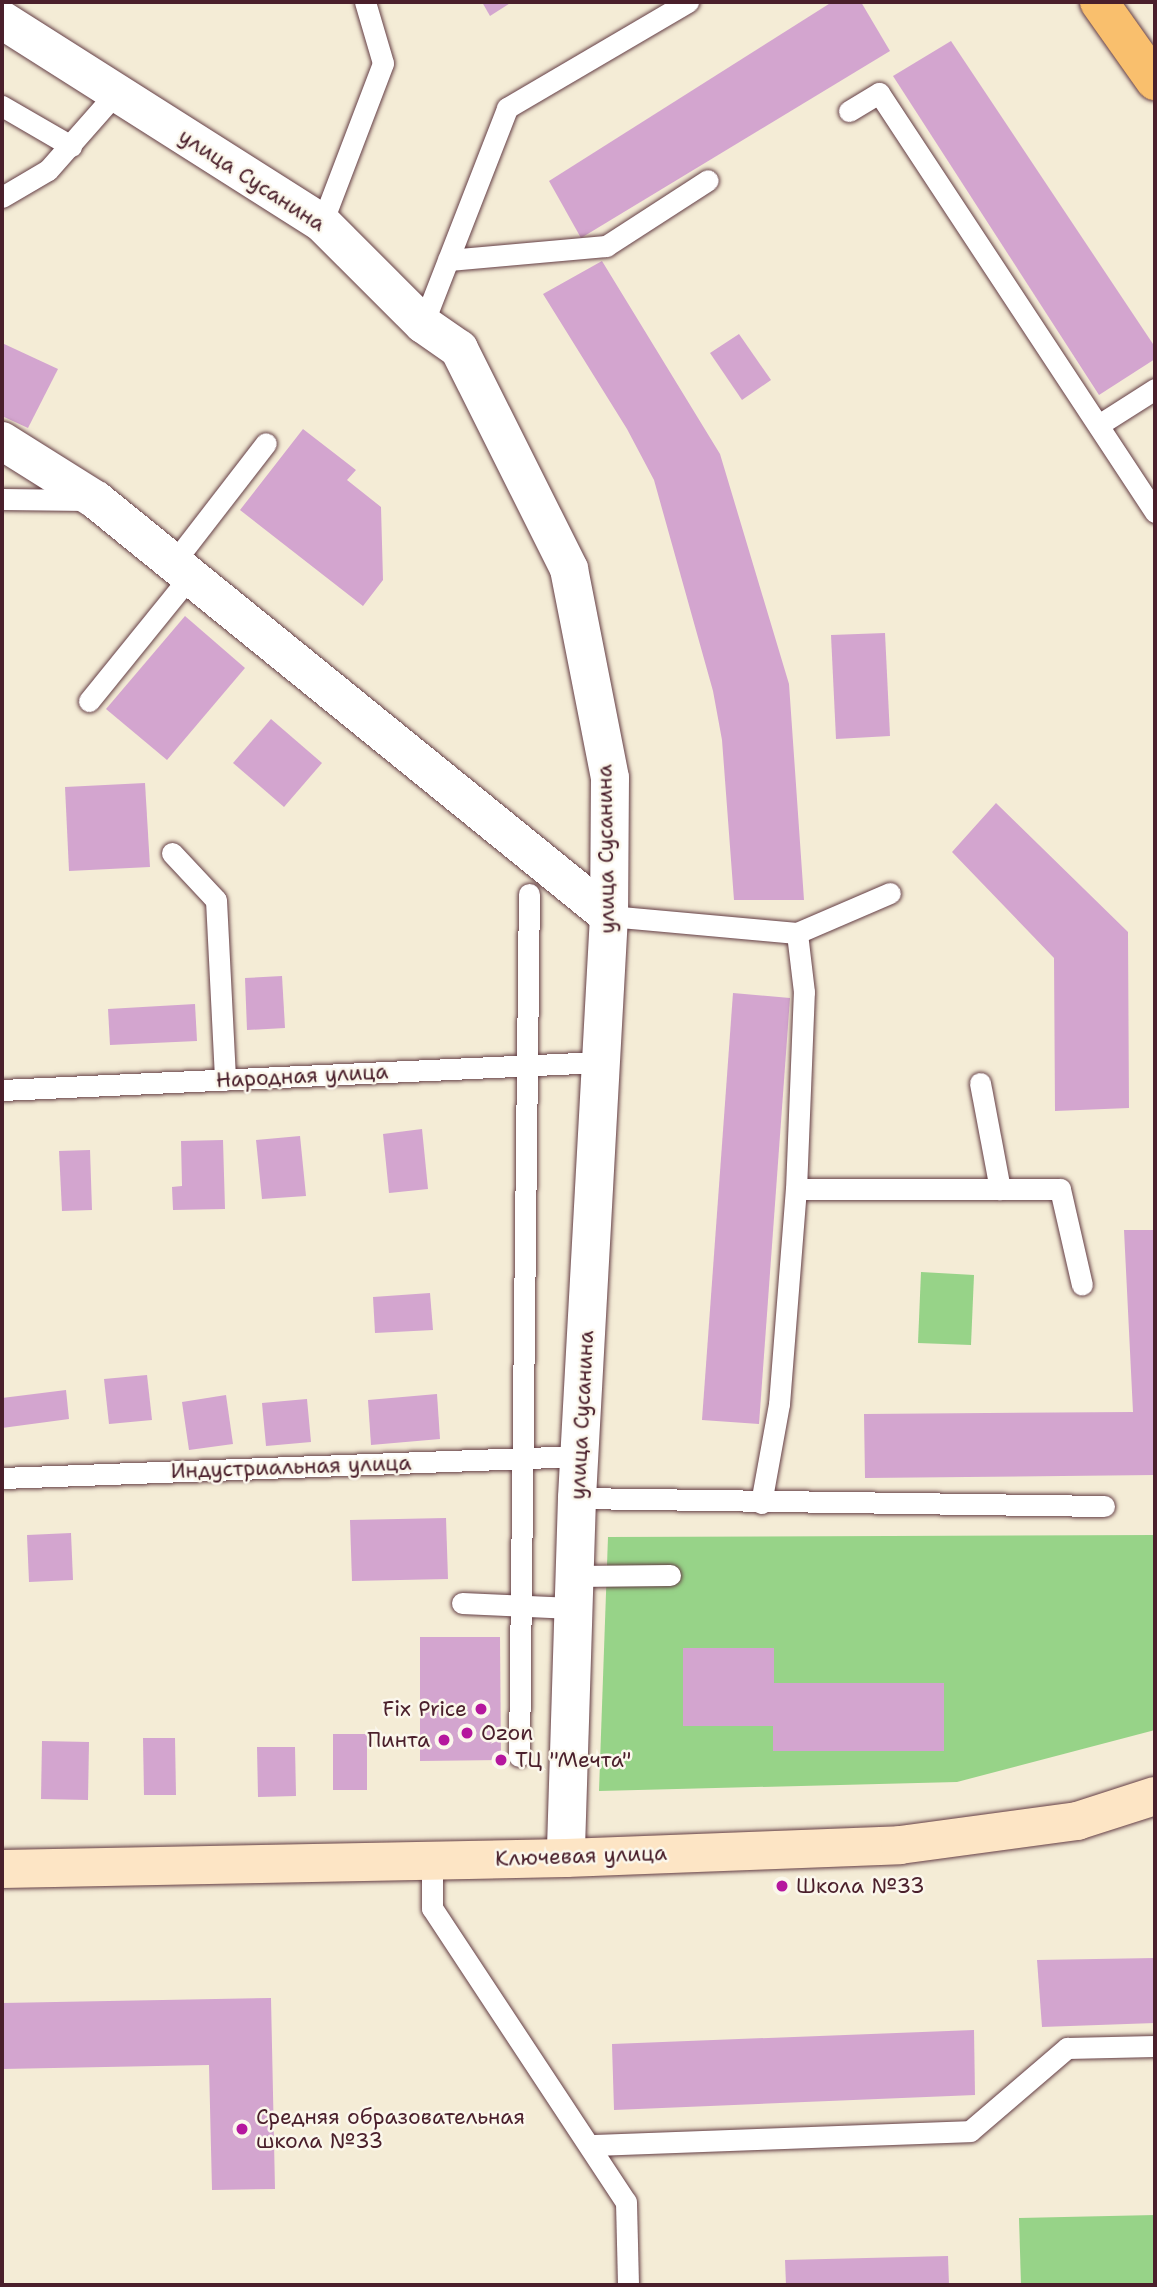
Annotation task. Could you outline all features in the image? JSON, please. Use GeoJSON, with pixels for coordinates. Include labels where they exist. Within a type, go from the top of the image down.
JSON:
{"type":"FeatureCollection","features":[{"type":"Feature","properties":{"kind":"main road"},"geometry":{"type":"LineString","coordinates":[[1099,2],[1152,70]]}},
{"type":"Feature","properties":{"kind":"main road","name":"Ключевая улица"},"geometry":{"type":"LineString","coordinates":[[2,1869],[566,1858],[900,1845],[1077,1821],[1155,1796]]}},
{"type":"Feature","properties":{"kind":"street","name":"улица Сусанина"},"geometry":{"type":"LineString","coordinates":[[2,20],[322,223],[423,324],[459,349],[569,569],[610,778],[609,916],[577,1498],[566,1858]]}},
{"type":"Feature","properties":{"kind":"street"},"geometry":{"type":"LineString","coordinates":[[2,441],[96,500],[609,916]]}},
{"type":"Feature","properties":{"kind":"lane"},"geometry":{"type":"LineString","coordinates":[[322,223],[383,63],[365,2]]}},
{"type":"Feature","properties":{"kind":"lane"},"geometry":{"type":"LineString","coordinates":[[423,324],[507,108],[688,2]]}},
{"type":"Feature","properties":{"kind":"lane"},"geometry":{"type":"LineString","coordinates":[[2,197],[48,170],[117,93]]}},
{"type":"Feature","properties":{"kind":"lane"},"geometry":{"type":"LineString","coordinates":[[849,111],[879,93],[1100,424],[1155,512]]}},
{"type":"Feature","properties":{"kind":"lane"},"geometry":{"type":"LineString","coordinates":[[2,106],[71,146]]}},
{"type":"Feature","properties":{"kind":"lane"},"geometry":{"type":"LineString","coordinates":[[448,260],[606,246],[708,180]]}},
{"type":"Feature","properties":{"kind":"lane"},"geometry":{"type":"LineString","coordinates":[[1100,424],[1155,389]]}},
{"type":"Feature","properties":{"kind":"lane"},"geometry":{"type":"LineString","coordinates":[[89,701],[183,569],[266,443]]}},
{"type":"Feature","properties":{"kind":"lane"},"geometry":{"type":"LineString","coordinates":[[2,499],[96,500]]}},
{"type":"Feature","properties":{"kind":"lane"},"geometry":{"type":"LineString","coordinates":[[172,853],[216,900],[225,1080]]}},
{"type":"Feature","properties":{"kind":"lane"},"geometry":{"type":"LineString","coordinates":[[609,916],[797,933],[890,892]]}},
{"type":"Feature","properties":{"kind":"lane"},"geometry":{"type":"LineString","coordinates":[[519,1756],[521,1459],[531,1066],[529,894]]}},
{"type":"Feature","properties":{"kind":"lane"},"geometry":{"type":"LineString","coordinates":[[761,1503],[779,1404],[796,1189],[804,992],[797,933]]}},
{"type":"Feature","properties":{"kind":"lane","name":"Народная улица"},"geometry":{"type":"LineString","coordinates":[[2,1090],[601,1062]]}},
{"type":"Feature","properties":{"kind":"lane"},"geometry":{"type":"LineString","coordinates":[[979,1083],[1000,1189]]}},
{"type":"Feature","properties":{"kind":"lane"},"geometry":{"type":"LineString","coordinates":[[796,1189],[1060,1189],[1082,1285]]}},
{"type":"Feature","properties":{"kind":"lane","name":"Индустриальная улица"},"geometry":{"type":"LineString","coordinates":[[2,1478],[579,1456]]}},
{"type":"Feature","properties":{"kind":"lane"},"geometry":{"type":"LineString","coordinates":[[577,1498],[761,1503],[1104,1506]]}},
{"type":"Feature","properties":{"kind":"lane"},"geometry":{"type":"LineString","coordinates":[[462,1603],[519,1606],[573,1592],[670,1576]]}},
{"type":"Feature","properties":{"kind":"lane"},"geometry":{"type":"LineString","coordinates":[[432,1859],[432,1908],[626,2202],[628,2285]]}},
{"type":"Feature","properties":{"kind":"lane"},"geometry":{"type":"LineString","coordinates":[[590,2145],[970,2132],[1067,2048],[1155,2046]]}},
{"type":"Feature","properties":{"kind":"green space"},"geometry":{"type":"Polygon","coordinates":[[[921,1272],[974,1275],[971,1345],[918,1343],[921,1272]]]}},
{"type":"Feature","properties":{"kind":"green space"},"geometry":{"type":"Polygon","coordinates":[[[1155,1535],[1155,1730],[957,1782],[599,1791],[608,1537],[1155,1535]]]}},
{"type":"Feature","properties":{"kind":"green space"},"geometry":{"type":"Polygon","coordinates":[[[1155,2215],[1155,2285],[1021,2285],[1019,2218],[1155,2215]]]}},
{"type":"Feature","properties":{"kind":"building"},"geometry":{"type":"Polygon","coordinates":[[[482,2],[512,2],[490,16],[482,2]]]}},
{"type":"Feature","properties":{"kind":"building"},"geometry":{"type":"Polygon","coordinates":[[[832,2],[861,2],[890,51],[581,238],[549,181],[832,2]]]}},
{"type":"Feature","properties":{"kind":"building"},"geometry":{"type":"Polygon","coordinates":[[[951,41],[1155,347],[1155,359],[1099,395],[893,76],[951,41]]]}},
{"type":"Feature","properties":{"kind":"building"},"geometry":{"type":"Polygon","coordinates":[[[602,261],[720,454],[789,684],[804,900],[734,900],[722,740],[713,691],[654,480],[627,429],[543,294],[602,261]]]}},
{"type":"Feature","properties":{"kind":"building"},"geometry":{"type":"Polygon","coordinates":[[[739,334],[771,380],[742,400],[710,353],[739,334]]]}},
{"type":"Feature","properties":{"kind":"building"},"geometry":{"type":"Polygon","coordinates":[[[2,343],[58,369],[28,428],[2,416],[2,343]]]}},
{"type":"Feature","properties":{"kind":"building"},"geometry":{"type":"Polygon","coordinates":[[[303,429],[356,470],[347,480],[381,507],[383,580],[363,606],[240,510],[303,429]]]}},
{"type":"Feature","properties":{"kind":"building"},"geometry":{"type":"Polygon","coordinates":[[[185,616],[245,668],[167,760],[106,709],[185,616]]]}},
{"type":"Feature","properties":{"kind":"building"},"geometry":{"type":"Polygon","coordinates":[[[885,633],[890,736],[836,739],[831,635],[885,633]]]}},
{"type":"Feature","properties":{"kind":"building"},"geometry":{"type":"Polygon","coordinates":[[[271,719],[322,763],[284,807],[233,763],[271,719]]]}},
{"type":"Feature","properties":{"kind":"building"},"geometry":{"type":"Polygon","coordinates":[[[145,783],[150,867],[69,871],[65,787],[145,783]]]}},
{"type":"Feature","properties":{"kind":"building"},"geometry":{"type":"Polygon","coordinates":[[[996,803],[1128,932],[1129,1108],[1055,1111],[1054,958],[952,852],[996,803]]]}},
{"type":"Feature","properties":{"kind":"building"},"geometry":{"type":"Polygon","coordinates":[[[282,976],[285,1028],[247,1030],[245,978],[282,976]]]}},
{"type":"Feature","properties":{"kind":"building"},"geometry":{"type":"Polygon","coordinates":[[[733,993],[790,998],[759,1424],[702,1420],[733,993]]]}},
{"type":"Feature","properties":{"kind":"building"},"geometry":{"type":"Polygon","coordinates":[[[195,1004],[197,1041],[110,1045],[108,1009],[195,1004]]]}},
{"type":"Feature","properties":{"kind":"building"},"geometry":{"type":"Polygon","coordinates":[[[422,1129],[428,1189],[389,1193],[383,1134],[422,1129]]]}},
{"type":"Feature","properties":{"kind":"building"},"geometry":{"type":"Polygon","coordinates":[[[300,1136],[306,1196],[262,1199],[256,1140],[300,1136]]]}},
{"type":"Feature","properties":{"kind":"building"},"geometry":{"type":"Polygon","coordinates":[[[223,1140],[225,1209],[173,1210],[172,1187],[182,1186],[181,1141],[223,1140]]]}},
{"type":"Feature","properties":{"kind":"building"},"geometry":{"type":"Polygon","coordinates":[[[90,1150],[92,1210],[62,1211],[59,1151],[90,1150]]]}},
{"type":"Feature","properties":{"kind":"building"},"geometry":{"type":"Polygon","coordinates":[[[1124,1230],[1155,1230],[1155,1475],[865,1478],[864,1414],[1133,1412],[1124,1230]]]}},
{"type":"Feature","properties":{"kind":"building"},"geometry":{"type":"Polygon","coordinates":[[[430,1293],[433,1330],[375,1333],[373,1297],[430,1293]]]}},
{"type":"Feature","properties":{"kind":"building"},"geometry":{"type":"Polygon","coordinates":[[[147,1375],[152,1420],[109,1424],[104,1379],[147,1375]]]}},
{"type":"Feature","properties":{"kind":"building"},"geometry":{"type":"Polygon","coordinates":[[[66,1390],[69,1419],[2,1428],[2,1398],[66,1390]]]}},
{"type":"Feature","properties":{"kind":"building"},"geometry":{"type":"Polygon","coordinates":[[[437,1394],[440,1439],[371,1445],[368,1400],[437,1394]]]}},
{"type":"Feature","properties":{"kind":"building"},"geometry":{"type":"Polygon","coordinates":[[[226,1395],[233,1444],[189,1450],[182,1402],[226,1395]]]}},
{"type":"Feature","properties":{"kind":"building"},"geometry":{"type":"Polygon","coordinates":[[[307,1399],[311,1442],[266,1446],[262,1403],[307,1399]]]}},
{"type":"Feature","properties":{"kind":"building"},"geometry":{"type":"Polygon","coordinates":[[[446,1518],[448,1579],[352,1581],[350,1520],[446,1518]]]}},
{"type":"Feature","properties":{"kind":"building"},"geometry":{"type":"Polygon","coordinates":[[[71,1533],[73,1580],[29,1582],[27,1535],[71,1533]]]}},
{"type":"Feature","properties":{"kind":"building"},"geometry":{"type":"Polygon","coordinates":[[[420,1637],[500,1637],[501,1760],[420,1761],[420,1637]]]}},
{"type":"Feature","properties":{"kind":"building"},"geometry":{"type":"Polygon","coordinates":[[[683,1648],[774,1648],[774,1683],[944,1683],[944,1751],[773,1751],[773,1726],[683,1726],[683,1648]]]}},
{"type":"Feature","properties":{"kind":"building"},"geometry":{"type":"Polygon","coordinates":[[[333,1734],[367,1734],[367,1790],[333,1790],[333,1734]]]}},
{"type":"Feature","properties":{"kind":"building"},"geometry":{"type":"Polygon","coordinates":[[[143,1738],[175,1738],[176,1795],[144,1795],[143,1738]]]}},
{"type":"Feature","properties":{"kind":"building"},"geometry":{"type":"Polygon","coordinates":[[[42,1741],[89,1742],[88,1800],[41,1799],[42,1741]]]}},
{"type":"Feature","properties":{"kind":"building"},"geometry":{"type":"Polygon","coordinates":[[[257,1747],[295,1747],[296,1796],[258,1797],[257,1747]]]}},
{"type":"Feature","properties":{"kind":"building"},"geometry":{"type":"Polygon","coordinates":[[[1155,1958],[1155,2023],[1042,2027],[1037,1960],[1155,1958]]]}},
{"type":"Feature","properties":{"kind":"building","name":"Средняя образовательная школа №33"},"geometry":{"type":"Polygon","coordinates":[[[271,1998],[275,2189],[212,2190],[209,2065],[2,2069],[2,2003],[271,1998]]]}},
{"type":"Feature","properties":{"kind":"building"},"geometry":{"type":"Polygon","coordinates":[[[974,2030],[975,2095],[614,2110],[612,2044],[974,2030]]]}},
{"type":"Feature","properties":{"kind":"building"},"geometry":{"type":"Polygon","coordinates":[[[948,2256],[949,2285],[786,2285],[785,2260],[948,2256]]]}},
{"type":"Feature","properties":{"kind":"place","name":"Fix Price"},"geometry":{"type":"Point","coordinates":[481,1709]}},
{"type":"Feature","properties":{"kind":"place","name":"Ozon"},"geometry":{"type":"Point","coordinates":[467,1733]}},
{"type":"Feature","properties":{"kind":"place","name":"Пинта"},"geometry":{"type":"Point","coordinates":[444,1740]}},
{"type":"Feature","properties":{"kind":"place","name":"ТЦ \"Мечта\""},"geometry":{"type":"Point","coordinates":[501,1760]}},
{"type":"Feature","properties":{"kind":"place","name":"Школа №33"},"geometry":{"type":"Point","coordinates":[782,1886]}},
{"type":"Feature","properties":{"kind":"place","name":"Средняя образовательная школа №33"},"geometry":{"type":"Point","coordinates":[242,2129]}}]}
